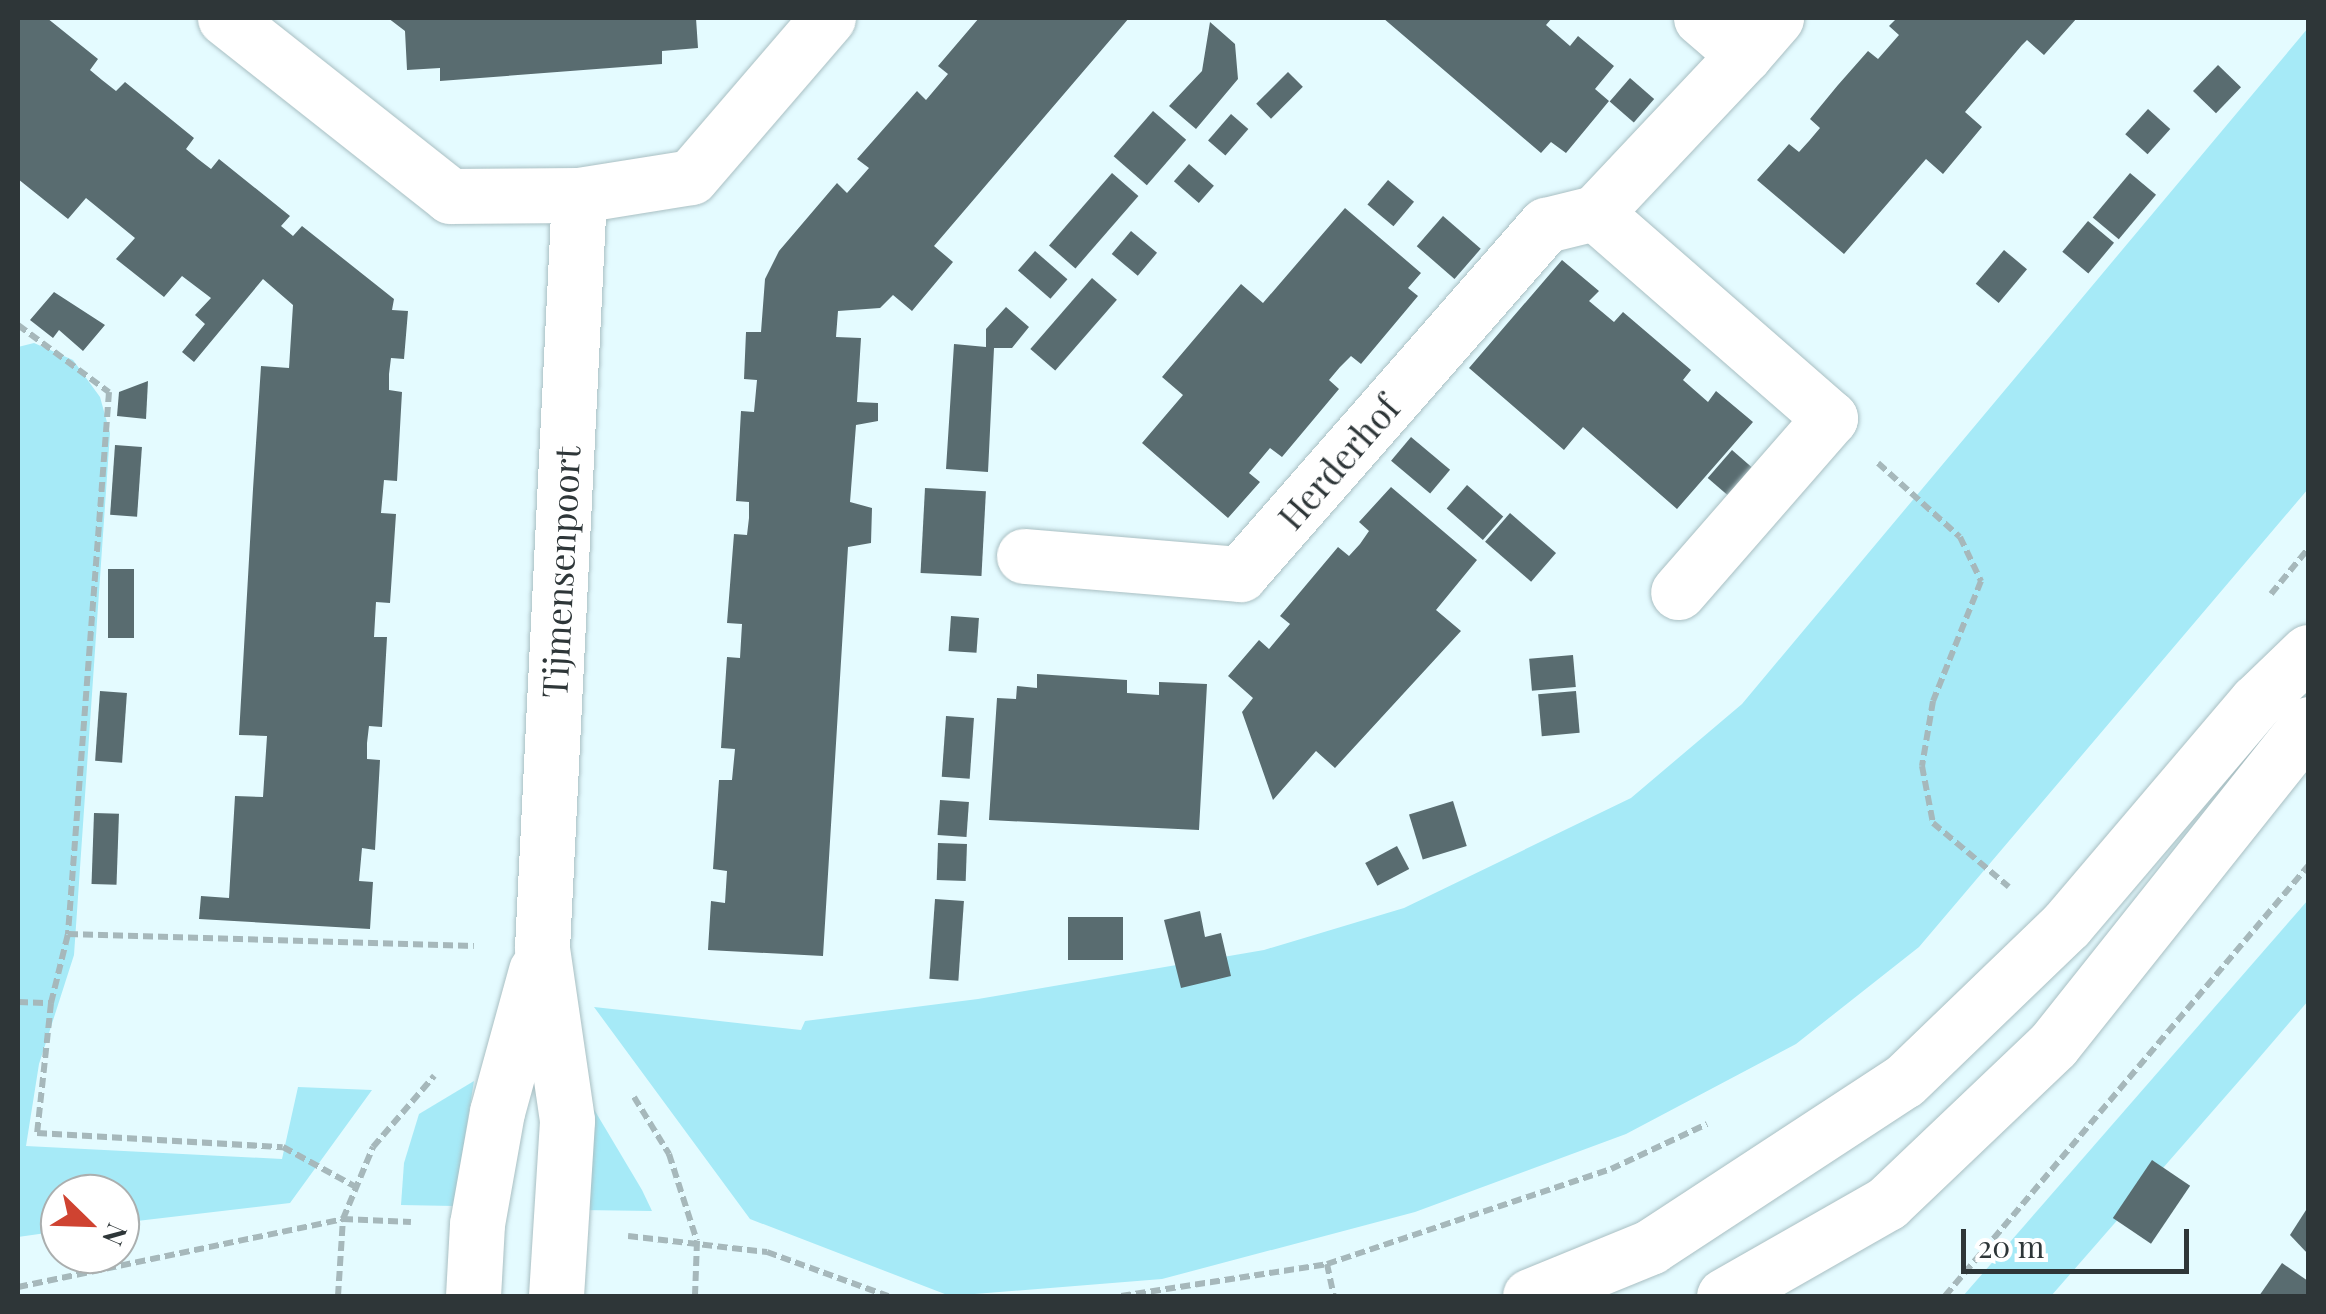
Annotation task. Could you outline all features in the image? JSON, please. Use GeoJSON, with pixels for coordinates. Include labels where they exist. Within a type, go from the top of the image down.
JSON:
{"type":"FeatureCollection","features":[{"type":"Feature","properties":{"kind":"street"},"geometry":{"type":"LineString","coordinates":[[225,18],[450,196],[579,195],[691,177],[828,18]]}},
{"type":"Feature","properties":{"kind":"street"},"geometry":{"type":"LineString","coordinates":[[1678,592],[1830,418],[1595,213],[1760,36],[1701,18]]}},
{"type":"Feature","properties":{"kind":"street","name":"Tijmensenpoort"},"geometry":{"type":"LineString","coordinates":[[556,1296],[567,1120],[542,948],[579,195]]}},
{"type":"Feature","properties":{"kind":"street","name":"Herderhof"},"geometry":{"type":"LineString","coordinates":[[1024,556],[1240,574],[1546,224],[1595,213]]}},
{"type":"Feature","properties":{"kind":"street"},"geometry":{"type":"LineString","coordinates":[[1539,1295],[1650,1247],[1904,1082],[2067,924],[2256,702],[2308,652]]}},
{"type":"Feature","properties":{"kind":"street"},"geometry":{"type":"LineString","coordinates":[[1724,1296],[1887,1203],[2052,1045],[2308,724]]}},
{"type":"Feature","properties":{"kind":"street","name":"Tijmensenpoort"},"geometry":{"type":"LineString","coordinates":[[473,1296],[476,1224],[497,1112],[542,948]]}},
{"type":"Feature","properties":{"kind":"path"},"geometry":{"type":"LineString","coordinates":[[18,325],[109,392],[68,934],[51,1003],[37,1133],[283,1147],[356,1188]]}},
{"type":"Feature","properties":{"kind":"path"},"geometry":{"type":"LineString","coordinates":[[1830,418],[1960,537],[1981,581],[1933,701],[1922,766],[1933,823],[2018,894]]}},
{"type":"Feature","properties":{"kind":"path"},"geometry":{"type":"LineString","coordinates":[[2258,609],[2308,549]]}},
{"type":"Feature","properties":{"kind":"path"},"geometry":{"type":"LineString","coordinates":[[1945,1296],[2308,866]]}},
{"type":"Feature","properties":{"kind":"path"},"geometry":{"type":"LineString","coordinates":[[68,934],[542,948]]}},
{"type":"Feature","properties":{"kind":"path"},"geometry":{"type":"LineString","coordinates":[[18,1002],[51,1003]]}},
{"type":"Feature","properties":{"kind":"path"},"geometry":{"type":"LineString","coordinates":[[1120,1296],[1327,1264],[1611,1169],[1715,1120]]}},
{"type":"Feature","properties":{"kind":"path"},"geometry":{"type":"LineString","coordinates":[[18,1286],[343,1219],[476,1224]]}},
{"type":"Feature","properties":{"kind":"path"},"geometry":{"type":"LineString","coordinates":[[562,1230],[767,1252],[888,1296]]}},
{"type":"Feature","properties":{"kind":"path"},"geometry":{"type":"LineString","coordinates":[[1327,1264],[1334,1296]]}},
{"type":"Feature","properties":{"kind":"shaded area"},"geometry":{"type":"Polygon","coordinates":[[[2308,28],[2308,489],[1919,947],[1796,1044],[1626,1134],[1415,1212],[1162,1279],[950,1296],[750,1219],[594,1007],[801,1030],[805,1021],[978,999],[1264,950],[1404,908],[1631,798],[1742,704],[2308,28]]]}},
{"type":"Feature","properties":{"kind":"shaded area"},"geometry":{"type":"Polygon","coordinates":[[[34,343],[73,360],[100,397],[110,433],[74,955],[39,1064],[26,1146],[282,1159],[298,1087],[372,1090],[290,1203],[140,1221],[140,1174],[40,1174],[40,1234],[18,1237],[18,347],[34,343]]]}},
{"type":"Feature","properties":{"kind":"shaded area"},"geometry":{"type":"Polygon","coordinates":[[[2308,900],[2308,1001],[2253,1065],[2051,1296],[1963,1296],[2308,900]]]}},
{"type":"Feature","properties":{"kind":"shaded area"},"geometry":{"type":"Polygon","coordinates":[[[474,1081],[454,1206],[401,1205],[404,1163],[419,1114],[474,1081]]]}},
{"type":"Feature","properties":{"kind":"shaded area"},"geometry":{"type":"Polygon","coordinates":[[[592,1106],[642,1190],[652,1211],[581,1210],[592,1106]]]}},
{"type":"Feature","properties":{"kind":"building"},"geometry":{"type":"Polygon","coordinates":[[[18,18],[47,18],[98,59],[90,70],[102,80],[116,91],[125,82],[194,138],[186,149],[198,159],[211,169],[219,159],[290,216],[281,226],[293,236],[302,226],[394,299],[392,310],[408,311],[404,359],[391,358],[389,374],[389,390],[402,392],[397,481],[384,480],[381,513],[396,514],[390,603],[376,602],[374,637],[387,637],[382,727],[369,726],[367,743],[367,759],[380,760],[375,850],[362,848],[359,881],[373,882],[370,929],[199,919],[201,896],[229,898],[235,796],[263,797],[267,736],[239,735],[253,489],[261,366],[289,368],[293,305],[263,279],[194,362],[182,352],[205,324],[195,315],[211,298],[182,276],[164,297],[116,259],[135,238],[86,198],[68,219],[18,179],[18,18]]]}},
{"type":"Feature","properties":{"kind":"building"},"geometry":{"type":"Polygon","coordinates":[[[388,18],[696,18],[698,48],[662,51],[662,64],[440,81],[440,68],[407,70],[405,31],[388,18]]]}},
{"type":"Feature","properties":{"kind":"building"},"geometry":{"type":"Polygon","coordinates":[[[979,18],[1129,18],[934,246],[953,262],[912,311],[893,295],[880,308],[838,311],[836,337],[861,338],[857,402],[878,403],[878,421],[856,425],[850,502],[872,508],[871,543],[848,547],[823,956],[708,950],[711,901],[725,903],[727,871],[713,869],[719,780],[732,780],[735,749],[721,748],[727,657],[740,658],[742,624],[727,623],[734,534],[747,535],[749,518],[749,502],[736,501],[741,411],[754,412],[757,380],[744,379],[746,332],[761,332],[765,279],[779,251],[837,183],[847,193],[869,168],[857,159],[917,91],[926,100],[948,74],[938,66],[979,18]]]}},
{"type":"Feature","properties":{"kind":"building"},"geometry":{"type":"Polygon","coordinates":[[[1383,18],[1552,18],[1546,25],[1570,46],[1578,36],[1614,66],[1595,89],[1609,101],[1566,153],[1551,142],[1541,153],[1383,18]]]}},
{"type":"Feature","properties":{"kind":"building"},"geometry":{"type":"Polygon","coordinates":[[[1897,18],[2077,18],[2044,55],[2027,40],[2022,45],[1965,112],[1982,127],[1943,174],[1926,159],[1844,254],[1757,180],[1789,144],[1799,152],[1809,141],[1820,128],[1810,119],[1868,51],[1878,59],[1899,35],[1889,26],[1897,18]]]}},
{"type":"Feature","properties":{"kind":"building"},"geometry":{"type":"Polygon","coordinates":[[[1210,22],[1235,44],[1238,79],[1196,129],[1169,106],[1202,71],[1210,22]]]}},
{"type":"Feature","properties":{"kind":"building"},"geometry":{"type":"Polygon","coordinates":[[[2218,65],[2241,87],[2216,113],[2193,91],[2218,65]]]}},
{"type":"Feature","properties":{"kind":"building"},"geometry":{"type":"Polygon","coordinates":[[[1288,72],[1303,87],[1271,119],[1256,104],[1288,72]]]}},
{"type":"Feature","properties":{"kind":"building"},"geometry":{"type":"Polygon","coordinates":[[[1630,78],[1654,99],[1634,122],[1610,101],[1630,78]]]}},
{"type":"Feature","properties":{"kind":"building"},"geometry":{"type":"Polygon","coordinates":[[[2148,109],[2170,129],[2148,154],[2125,134],[2148,109]]]}},
{"type":"Feature","properties":{"kind":"building"},"geometry":{"type":"Polygon","coordinates":[[[1153,111],[1186,140],[1147,185],[1114,156],[1153,111]]]}},
{"type":"Feature","properties":{"kind":"building"},"geometry":{"type":"Polygon","coordinates":[[[1231,114],[1248,129],[1225,156],[1208,140],[1231,114]]]}},
{"type":"Feature","properties":{"kind":"building"},"geometry":{"type":"Polygon","coordinates":[[[1189,164],[1214,186],[1199,203],[1174,181],[1189,164]]]}},
{"type":"Feature","properties":{"kind":"building"},"geometry":{"type":"Polygon","coordinates":[[[1112,173],[1138,196],[1075,268],[1049,245],[1112,173]]]}},
{"type":"Feature","properties":{"kind":"building"},"geometry":{"type":"Polygon","coordinates":[[[2130,173],[2156,195],[2119,239],[2093,217],[2130,173]]]}},
{"type":"Feature","properties":{"kind":"building"},"geometry":{"type":"Polygon","coordinates":[[[1388,180],[1414,202],[1393,226],[1367,205],[1388,180]]]}},
{"type":"Feature","properties":{"kind":"building"},"geometry":{"type":"Polygon","coordinates":[[[1345,208],[1421,273],[1408,288],[1418,296],[1361,364],[1351,356],[1329,380],[1339,389],[1282,457],[1270,448],[1249,473],[1260,482],[1228,518],[1142,443],[1183,395],[1162,377],[1241,284],[1263,303],[1345,208]]]}},
{"type":"Feature","properties":{"kind":"building"},"geometry":{"type":"Polygon","coordinates":[[[1443,216],[1481,249],[1454,279],[1417,246],[1443,216]]]}},
{"type":"Feature","properties":{"kind":"building"},"geometry":{"type":"Polygon","coordinates":[[[2088,221],[2114,243],[2088,273],[2062,252],[2088,221]]]}},
{"type":"Feature","properties":{"kind":"building"},"geometry":{"type":"Polygon","coordinates":[[[1131,231],[1157,253],[1138,276],[1112,254],[1131,231]]]}},
{"type":"Feature","properties":{"kind":"building"},"geometry":{"type":"Polygon","coordinates":[[[2004,250],[2027,269],[1999,303],[1976,284],[2004,250]]]}},
{"type":"Feature","properties":{"kind":"building"},"geometry":{"type":"Polygon","coordinates":[[[1035,251],[1067,279],[1050,299],[1018,271],[1035,251]]]}},
{"type":"Feature","properties":{"kind":"building"},"geometry":{"type":"Polygon","coordinates":[[[1562,260],[1599,291],[1589,301],[1614,322],[1623,312],[1691,370],[1683,380],[1708,402],[1716,391],[1753,422],[1677,509],[1583,427],[1564,450],[1469,368],[1562,260]]]}},
{"type":"Feature","properties":{"kind":"building"},"geometry":{"type":"Polygon","coordinates":[[[1092,278],[1117,300],[1055,371],[1030,349],[1092,278]]]}},
{"type":"Feature","properties":{"kind":"building"},"geometry":{"type":"Polygon","coordinates":[[[54,292],[105,325],[83,351],[59,330],[53,338],[30,320],[54,292]]]}},
{"type":"Feature","properties":{"kind":"building"},"geometry":{"type":"Polygon","coordinates":[[[1006,307],[1029,327],[1012,348],[994,348],[988,472],[946,469],[954,344],[986,347],[986,329],[1006,307]]]}},
{"type":"Feature","properties":{"kind":"building"},"geometry":{"type":"Polygon","coordinates":[[[148,381],[146,419],[117,416],[119,392],[148,381]]]}},
{"type":"Feature","properties":{"kind":"building"},"geometry":{"type":"Polygon","coordinates":[[[1411,437],[1450,470],[1430,494],[1391,461],[1411,437]]]}},
{"type":"Feature","properties":{"kind":"building"},"geometry":{"type":"Polygon","coordinates":[[[115,445],[142,447],[137,517],[110,515],[115,445]]]}},
{"type":"Feature","properties":{"kind":"building"},"geometry":{"type":"Polygon","coordinates":[[[1732,450],[1755,470],[1730,498],[1708,478],[1732,450]]]}},
{"type":"Feature","properties":{"kind":"building"},"geometry":{"type":"Polygon","coordinates":[[[1467,485],[1503,516],[1483,540],[1447,508],[1467,485]]]}},
{"type":"Feature","properties":{"kind":"building"},"geometry":{"type":"Polygon","coordinates":[[[1391,487],[1477,560],[1436,610],[1461,631],[1335,768],[1316,751],[1273,800],[1242,712],[1253,698],[1228,676],[1259,640],[1269,649],[1290,624],[1280,616],[1338,547],[1349,556],[1360,544],[1369,531],[1359,522],[1391,487]]]}},
{"type":"Feature","properties":{"kind":"building"},"geometry":{"type":"Polygon","coordinates":[[[925,488],[986,491],[981,576],[921,573],[925,488]]]}},
{"type":"Feature","properties":{"kind":"building"},"geometry":{"type":"Polygon","coordinates":[[[1510,513],[1556,553],[1531,582],[1485,542],[1510,513]]]}},
{"type":"Feature","properties":{"kind":"building"},"geometry":{"type":"Polygon","coordinates":[[[108,569],[134,569],[134,638],[108,638],[108,569]]]}},
{"type":"Feature","properties":{"kind":"building"},"geometry":{"type":"Polygon","coordinates":[[[951,616],[979,618],[976,653],[949,651],[951,616]]]}},
{"type":"Feature","properties":{"kind":"building"},"geometry":{"type":"Polygon","coordinates":[[[1573,655],[1576,687],[1532,691],[1529,659],[1573,655]]]}},
{"type":"Feature","properties":{"kind":"building"},"geometry":{"type":"Polygon","coordinates":[[[1037,674],[1127,680],[1127,693],[1159,695],[1159,682],[1207,684],[1199,830],[989,820],[997,698],[1016,699],[1017,686],[1037,688],[1037,674]]]}},
{"type":"Feature","properties":{"kind":"building"},"geometry":{"type":"Polygon","coordinates":[[[100,691],[127,693],[122,763],[95,761],[100,691]]]}},
{"type":"Feature","properties":{"kind":"building"},"geometry":{"type":"Polygon","coordinates":[[[1576,691],[1580,733],[1542,736],[1538,694],[1576,691]]]}},
{"type":"Feature","properties":{"kind":"building"},"geometry":{"type":"Polygon","coordinates":[[[946,716],[974,718],[970,779],[942,777],[946,716]]]}},
{"type":"Feature","properties":{"kind":"building"},"geometry":{"type":"Polygon","coordinates":[[[940,800],[969,802],[966,837],[938,835],[940,800]]]}},
{"type":"Feature","properties":{"kind":"building"},"geometry":{"type":"Polygon","coordinates":[[[1453,801],[1467,846],[1423,859],[1409,814],[1453,801]]]}},
{"type":"Feature","properties":{"kind":"building"},"geometry":{"type":"Polygon","coordinates":[[[94,813],[119,814],[117,885],[92,884],[94,813]]]}},
{"type":"Feature","properties":{"kind":"building"},"geometry":{"type":"Polygon","coordinates":[[[938,843],[967,844],[966,881],[937,880],[938,843]]]}},
{"type":"Feature","properties":{"kind":"building"},"geometry":{"type":"Polygon","coordinates":[[[1397,846],[1409,869],[1377,886],[1365,863],[1397,846]]]}},
{"type":"Feature","properties":{"kind":"building"},"geometry":{"type":"Polygon","coordinates":[[[935,899],[964,901],[958,981],[929,979],[935,899]]]}},
{"type":"Feature","properties":{"kind":"building"},"geometry":{"type":"Polygon","coordinates":[[[1200,911],[1205,937],[1221,933],[1231,976],[1181,988],[1164,920],[1200,911]]]}},
{"type":"Feature","properties":{"kind":"building"},"geometry":{"type":"Polygon","coordinates":[[[1068,917],[1123,917],[1123,960],[1068,960],[1068,917]]]}},
{"type":"Feature","properties":{"kind":"building"},"geometry":{"type":"Polygon","coordinates":[[[2152,1160],[2190,1186],[2151,1244],[2113,1218],[2152,1160]]]}},
{"type":"Feature","properties":{"kind":"building"},"geometry":{"type":"Polygon","coordinates":[[[2308,1207],[2308,1254],[2290,1235],[2308,1207]]]}},
{"type":"Feature","properties":{"kind":"building"},"geometry":{"type":"Polygon","coordinates":[[[2282,1263],[2308,1281],[2308,1296],[2259,1296],[2282,1263]]]}}]}
